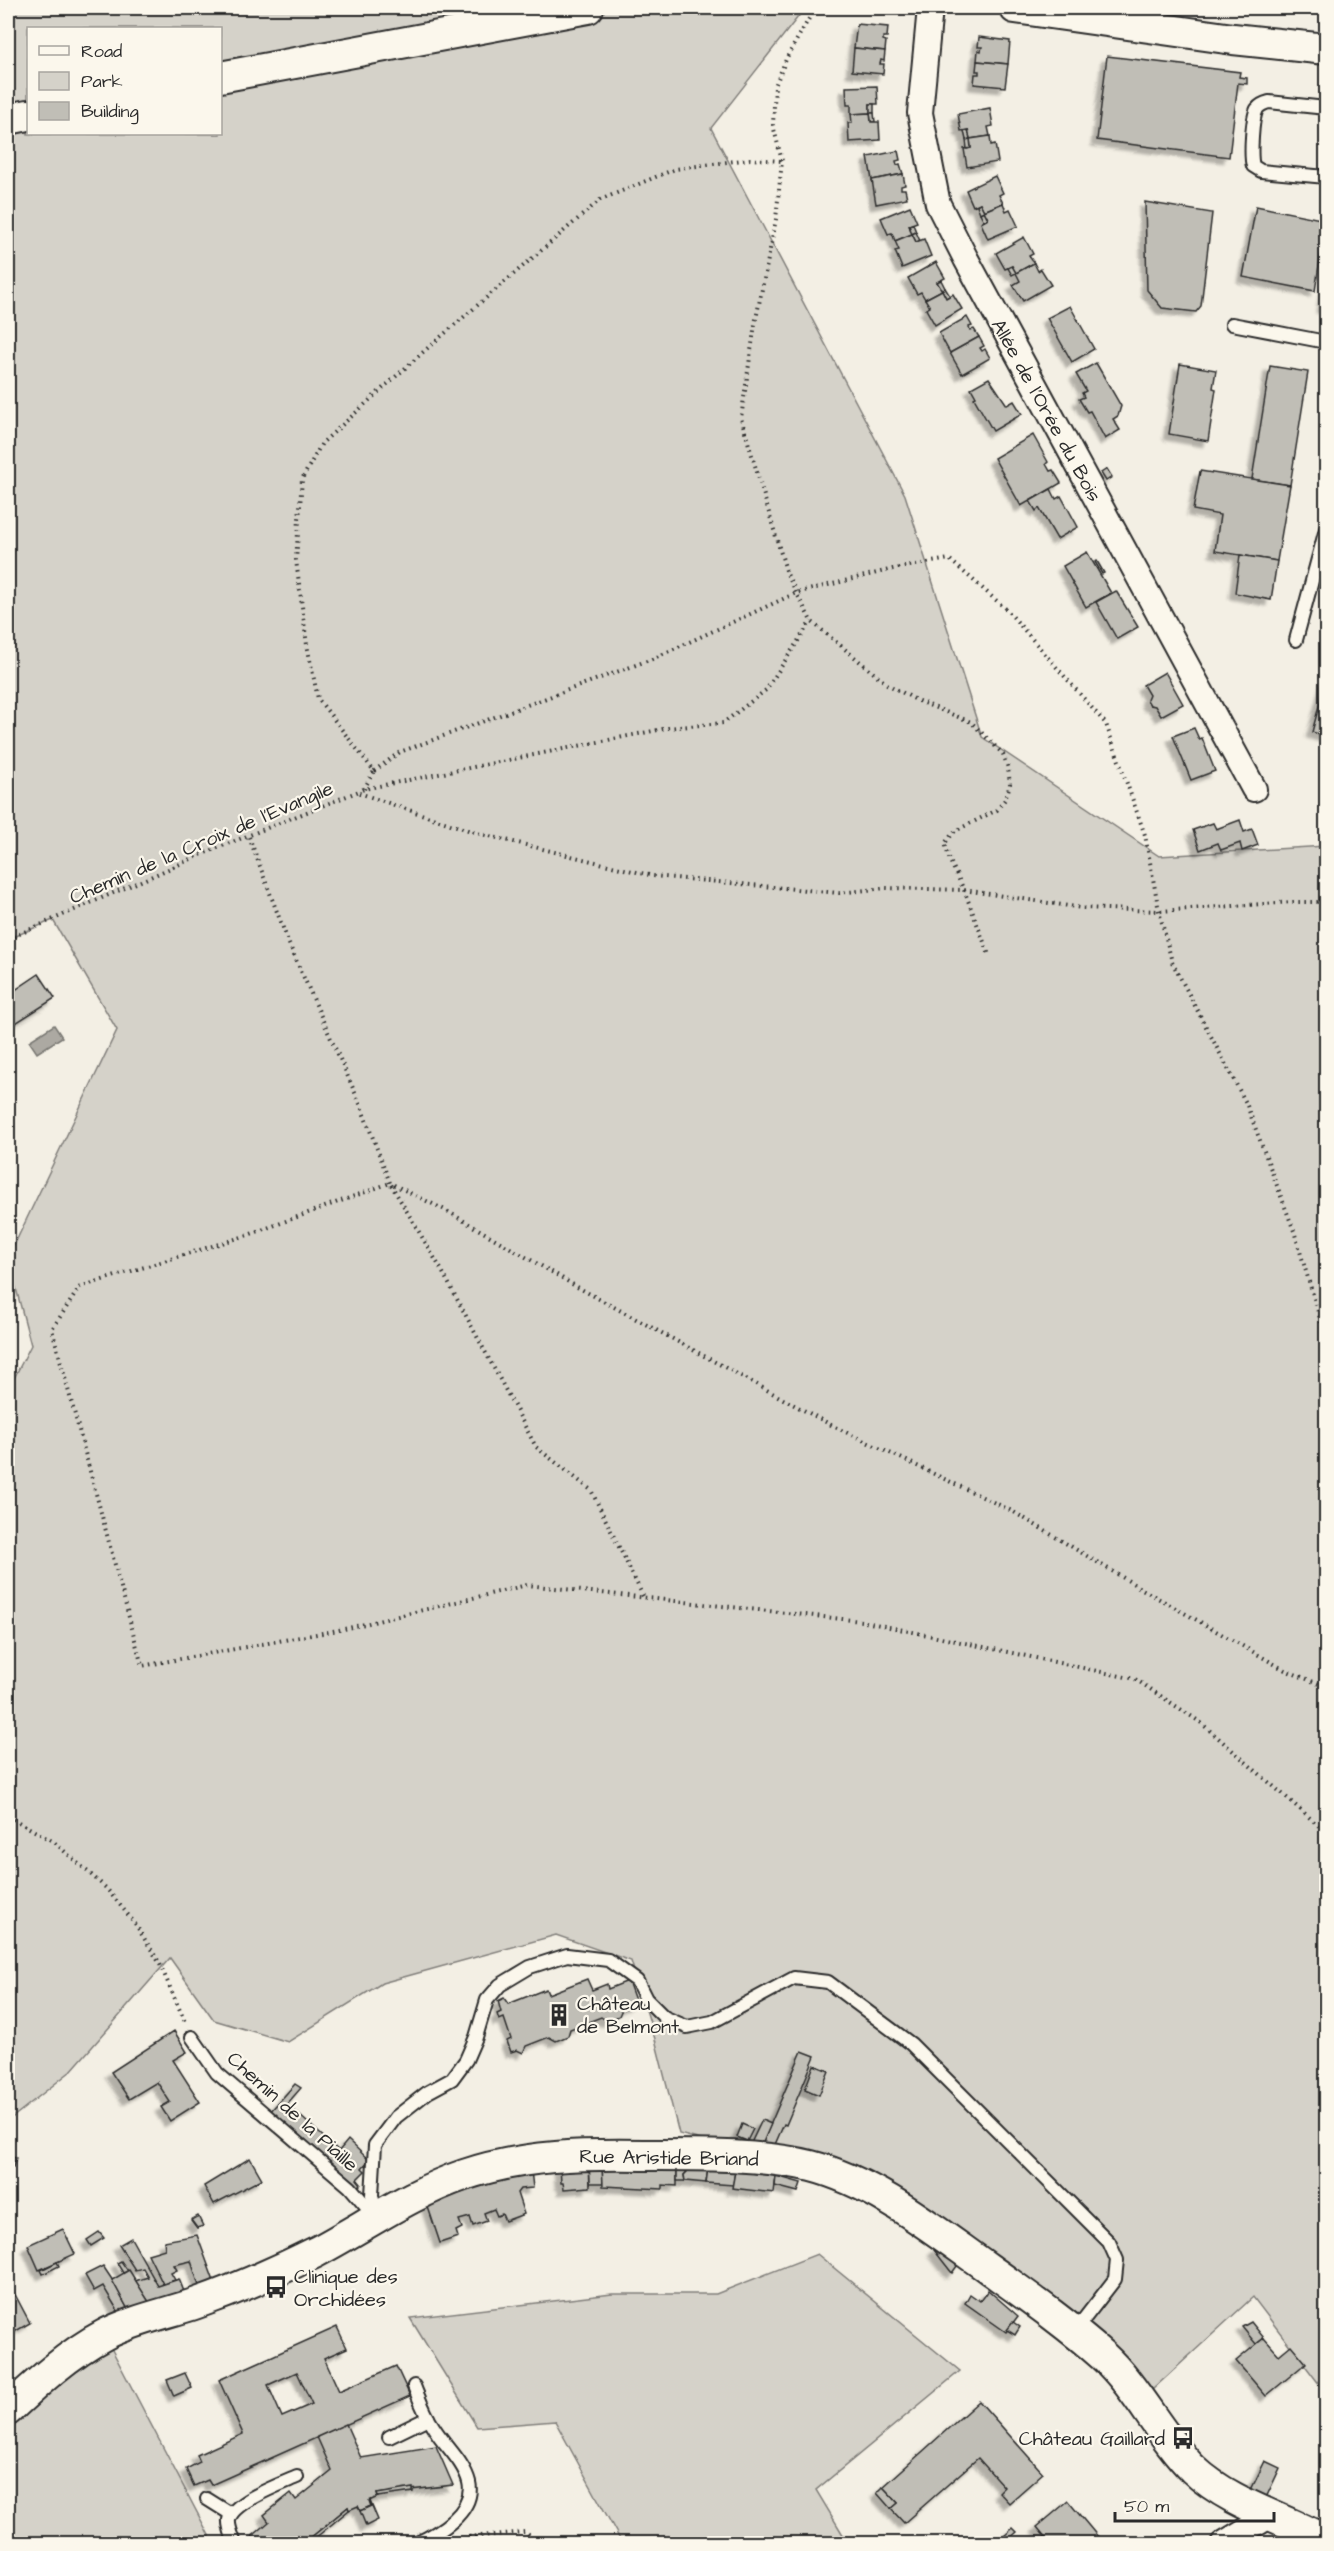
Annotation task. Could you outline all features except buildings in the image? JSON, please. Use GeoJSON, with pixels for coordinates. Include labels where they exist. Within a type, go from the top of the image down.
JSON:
{"type":"FeatureCollection","features":[{"type":"Feature","properties":{"kind":"street"},"geometry":{"type":"LineString","coordinates":[[222,77],[588,8]]}},
{"type":"Feature","properties":{"kind":"street","name":"Allée de l'Orée du Bois"},"geometry":{"type":"LineString","coordinates":[[930,8],[920,113],[938,204],[1254,789]]}},
{"type":"Feature","properties":{"kind":"street"},"geometry":{"type":"LineString","coordinates":[[1015,8],[1122,17],[1326,49]]}},
{"type":"Feature","properties":{"kind":"street"},"geometry":{"type":"LineString","coordinates":[[8,119],[27,115]]}},
{"type":"Feature","properties":{"kind":"street","name":"Rue Aristide Briand"},"geometry":{"type":"LineString","coordinates":[[8,2410],[58,2366],[105,2335],[213,2297],[256,2279],[316,2252],[427,2189],[499,2164],[545,2156],[655,2155],[780,2161],[810,2166],[838,2175],[883,2196],[932,2228],[1074,2332],[1107,2359],[1192,2468],[1226,2494],[1326,2541]]}},
{"type":"Feature","properties":{"kind":"street"},"geometry":{"type":"LineString","coordinates":[[1223,2544],[1261,2521],[1267,2513]]}},
{"type":"Feature","properties":{"kind":"lane"},"geometry":{"type":"LineString","coordinates":[[1326,108],[1269,102],[1262,105],[1256,110],[1251,158],[1253,166],[1261,171],[1326,177]]}},
{"type":"Feature","properties":{"kind":"lane"},"geometry":{"type":"LineString","coordinates":[[1232,324],[1326,342]]}},
{"type":"Feature","properties":{"kind":"lane"},"geometry":{"type":"LineString","coordinates":[[1296,640],[1326,529]]}},
{"type":"Feature","properties":{"kind":"lane"},"geometry":{"type":"LineString","coordinates":[[376,2217],[372,2195],[375,2145],[396,2117],[428,2092],[452,2079],[466,2060],[476,2037],[487,2000],[500,1985],[530,1967],[567,1955],[608,1960],[637,1981],[646,1999],[664,2017],[687,2026],[712,2022],[794,1978],[828,1982],[911,2044],[1109,2242],[1117,2260],[1115,2278],[1074,2332]]}},
{"type":"Feature","properties":{"kind":"lane","name":"Chemin de la Piaille"},"geometry":{"type":"LineString","coordinates":[[192,2037],[217,2073],[350,2187],[376,2217]]}},
{"type":"Feature","properties":{"kind":"lane"},"geometry":{"type":"LineString","coordinates":[[414,2386],[428,2418],[462,2467],[469,2483],[468,2499],[459,2514],[439,2530],[415,2544]]}},
{"type":"Feature","properties":{"kind":"lane"},"geometry":{"type":"LineString","coordinates":[[388,2437],[428,2418]]}},
{"type":"Feature","properties":{"kind":"lane"},"geometry":{"type":"LineString","coordinates":[[235,2544],[229,2524],[231,2514],[253,2497],[297,2477]]}},
{"type":"Feature","properties":{"kind":"lane"},"geometry":{"type":"LineString","coordinates":[[207,2499],[231,2514]]}},
{"type":"Feature","properties":{"kind":"path"},"geometry":{"type":"LineString","coordinates":[[815,8],[787,57],[775,86],[774,125],[782,161],[776,219],[755,324],[741,418],[787,574],[811,621],[887,684],[916,700],[971,722],[1003,754],[1010,784],[1006,798],[997,810],[955,831],[945,843],[950,861],[964,890],[989,956]]}},
{"type":"Feature","properties":{"kind":"path"},"geometry":{"type":"LineString","coordinates":[[374,771],[318,699],[307,645],[296,560],[302,479],[322,443],[422,353],[600,200],[675,169],[750,159],[782,161]]}},
{"type":"Feature","properties":{"kind":"path"},"geometry":{"type":"LineString","coordinates":[[359,793],[364,789],[374,771],[400,752],[652,659],[796,594],[893,569],[949,559],[1006,609],[1106,724],[1145,835],[1159,911],[1172,962],[1246,1103],[1294,1231],[1326,1339]]}},
{"type":"Feature","properties":{"kind":"path"},"geometry":{"type":"LineString","coordinates":[[364,789],[668,728],[723,723],[766,690],[811,621]]}},
{"type":"Feature","properties":{"kind":"path","name":"Chemin de la Croix de l'Evangile"},"geometry":{"type":"LineString","coordinates":[[8,939],[205,853],[359,793],[477,833],[653,876],[839,893],[886,888],[964,890],[1082,908],[1159,911],[1326,902]]}},
{"type":"Feature","properties":{"kind":"path"},"geometry":{"type":"LineString","coordinates":[[249,837],[289,944],[360,1104],[390,1183],[441,1269],[536,1447],[591,1490],[643,1596]]}},
{"type":"Feature","properties":{"kind":"path"},"geometry":{"type":"LineString","coordinates":[[1326,1687],[1285,1670],[1142,1589],[1012,1511],[833,1426],[662,1334],[447,1211],[390,1183],[248,1235],[80,1287],[52,1329],[142,1666],[344,1629],[527,1585],[861,1621],[1135,1679],[1200,1722],[1326,1832]]}},
{"type":"Feature","properties":{"kind":"path"},"geometry":{"type":"LineString","coordinates":[[8,1816],[54,1842],[106,1888],[134,1922],[159,1962],[192,2037]]}},
{"type":"Feature","properties":{"kind":"path"},"geometry":{"type":"LineString","coordinates":[[452,2544],[468,2537],[525,2532],[531,2536],[533,2544]]}},
{"type":"Feature","properties":{"kind":"shaded area"},"geometry":{"type":"Polygon","coordinates":[[[1137,8],[1182,8],[1181,14],[1137,8]]]}},
{"type":"Feature","properties":{"kind":"shaded area"},"geometry":{"type":"Polygon","coordinates":[[[54,1025],[62,1037],[37,1053],[29,1041],[54,1025]]]}},
{"type":"Feature","properties":{"kind":"green space"},"geometry":{"type":"Polygon","coordinates":[[[8,8],[805,8],[711,128],[905,495],[982,737],[1159,856],[1326,846],[1326,2393],[1253,2297],[1140,2401],[932,2228],[780,2161],[679,2134],[655,2039],[631,1961],[556,1935],[382,1983],[288,2042],[214,2020],[170,1958],[71,2071],[8,2121],[8,1390],[31,1345],[8,1258],[117,1030],[53,920],[8,939],[8,8]]]}},
{"type":"Feature","properties":{"kind":"green space"},"geometry":{"type":"Polygon","coordinates":[[[817,2254],[960,2371],[816,2490],[848,2543],[622,2543],[555,2421],[477,2427],[410,2318],[612,2294],[716,2294],[817,2254]]]}},
{"type":"Feature","properties":{"kind":"green space"},"geometry":{"type":"Polygon","coordinates":[[[111,2348],[213,2543],[8,2544],[8,2410],[111,2348]]]}},
{"type":"Feature","properties":{"kind":"place","name":"Château de Belmont"},"geometry":{"type":"Point","coordinates":[559,2015]}},
{"type":"Feature","properties":{"kind":"place","name":"Clinique des Orchidées"},"geometry":{"type":"Point","coordinates":[276,2287]}},
{"type":"Feature","properties":{"kind":"place","name":"Château Gaillard"},"geometry":{"type":"Point","coordinates":[1183,2438]}}]}
